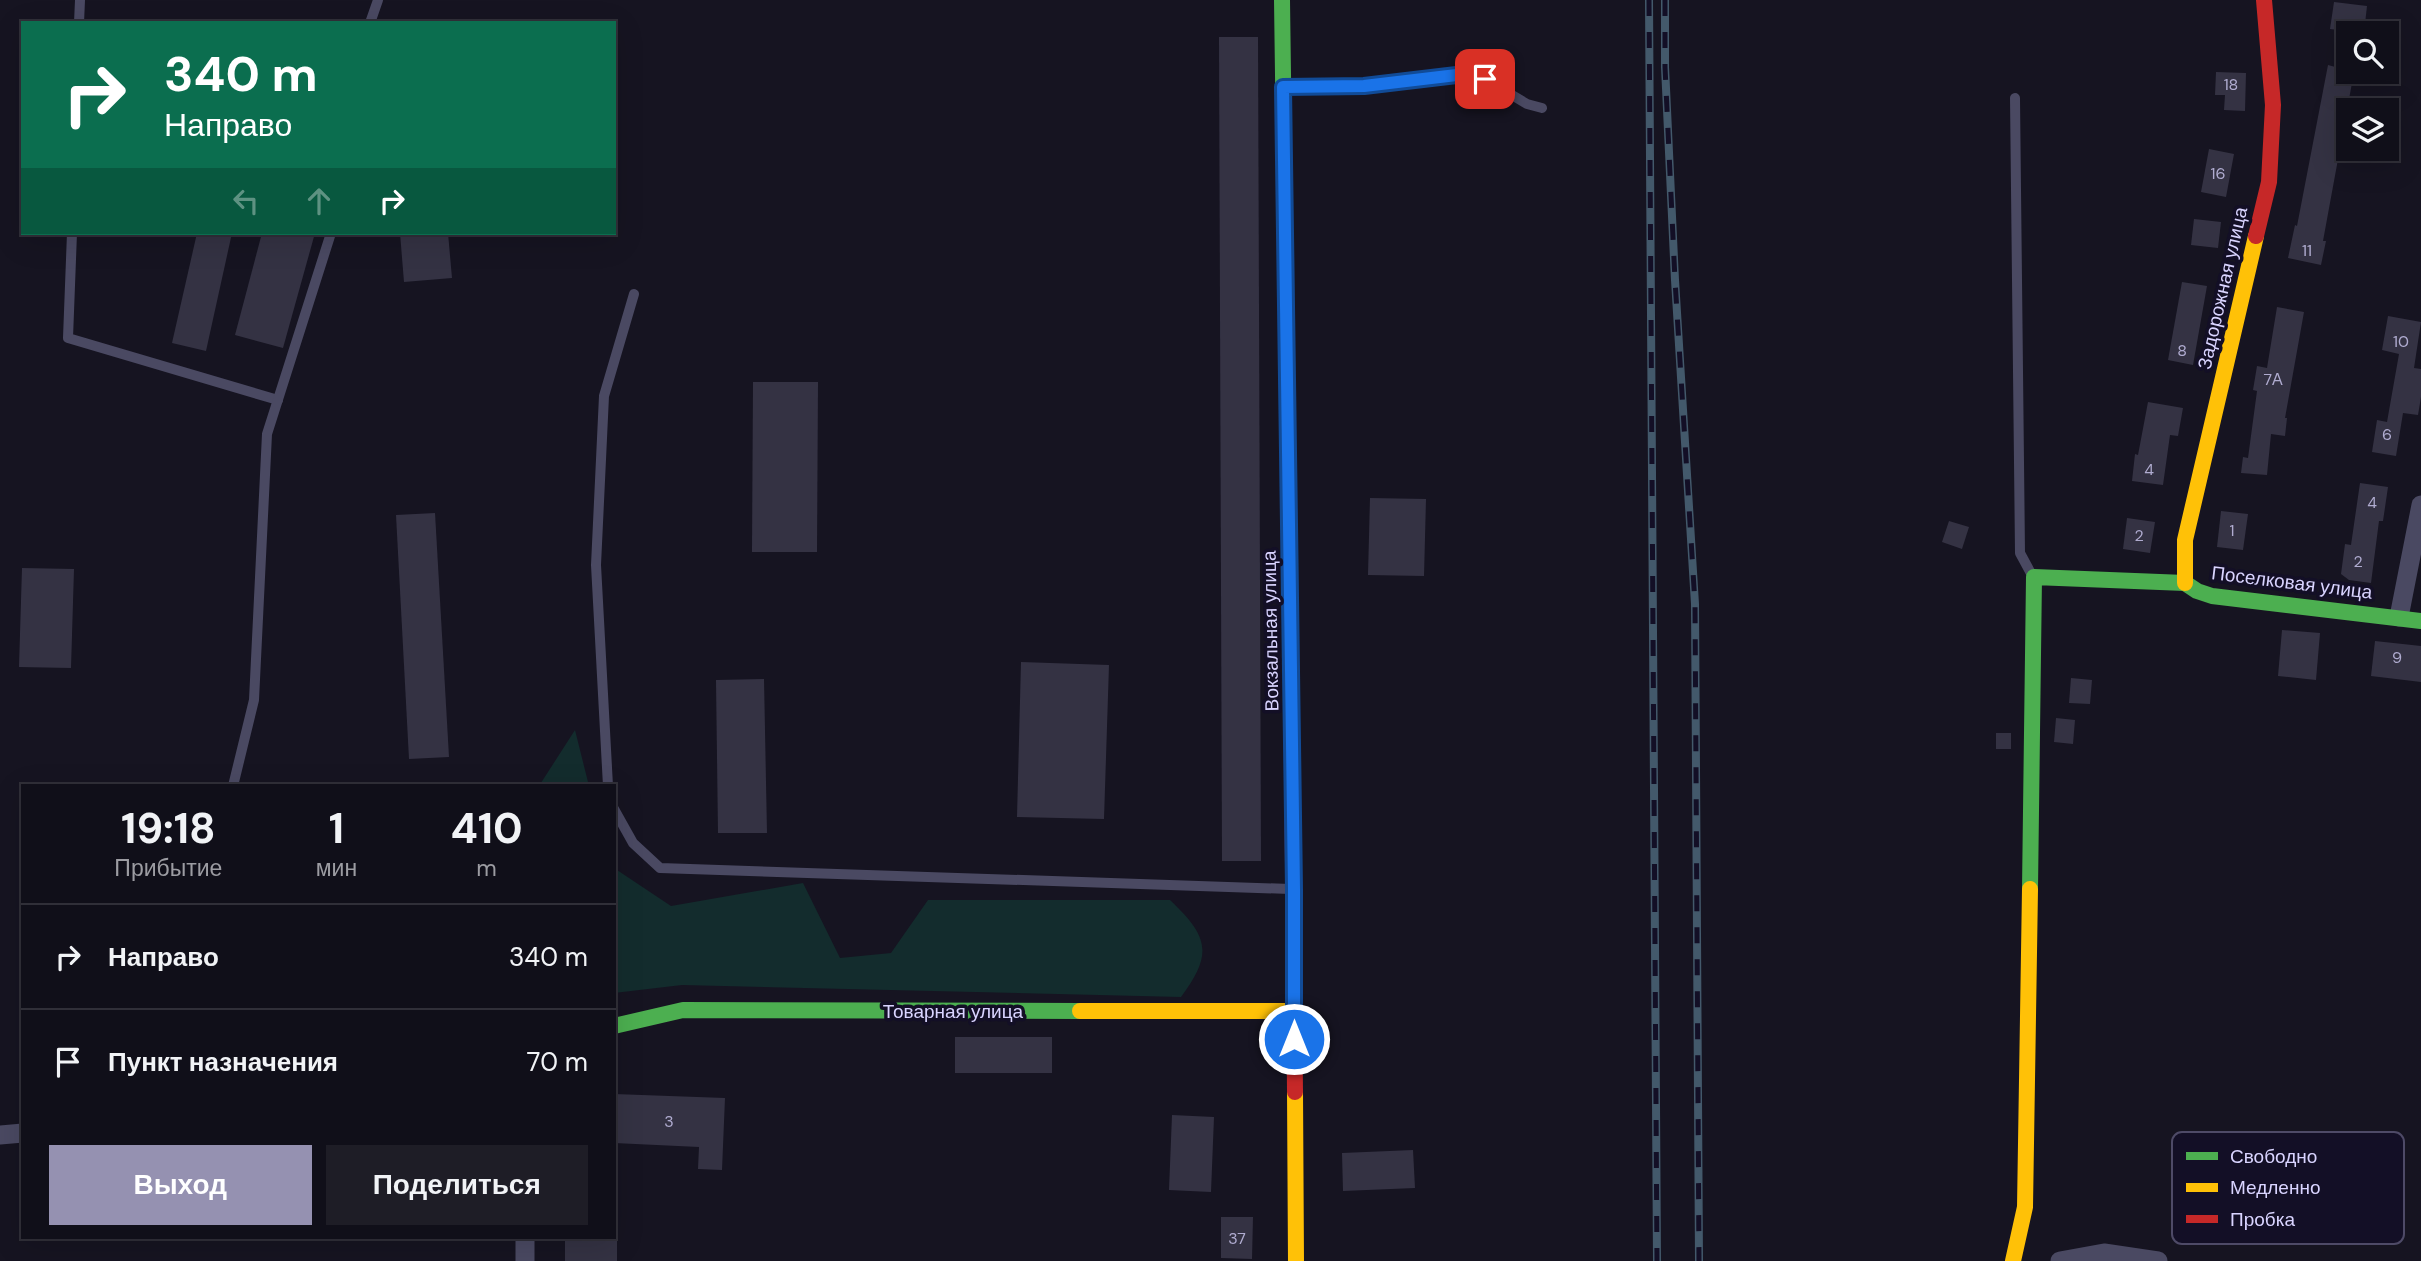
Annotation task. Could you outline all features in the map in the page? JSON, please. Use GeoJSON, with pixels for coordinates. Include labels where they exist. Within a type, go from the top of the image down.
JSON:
{"type":"FeatureCollection","features":[{"type":"Feature","properties":{"kind":"street","name":"Вокзальная улица"},"geometry":{"type":"LineString","coordinates":[[1282,0],[1294,889],[1296,1261]]}},
{"type":"Feature","properties":{"kind":"street","name":"Задорожная улица"},"geometry":{"type":"LineString","coordinates":[[2185,583],[2185,540],[2269,182],[2273,105],[2264,0]]}},
{"type":"Feature","properties":{"kind":"street"},"geometry":{"type":"LineString","coordinates":[[2399,617],[2421,505]]}},
{"type":"Feature","properties":{"kind":"street","name":"Поселковая улица"},"geometry":{"type":"LineString","coordinates":[[2034,577],[2185,583],[2212,596],[2421,621]]}},
{"type":"Feature","properties":{"kind":"street"},"geometry":{"type":"LineString","coordinates":[[2013,1261],[2025,1207],[2034,577]]}},
{"type":"Feature","properties":{"kind":"street","name":"Товарная улица"},"geometry":{"type":"LineString","coordinates":[[616,1026],[683,1010],[1294,1011]]}},
{"type":"Feature","properties":{"kind":"street"},"geometry":{"type":"LineString","coordinates":[[0,1135],[21,1133]]}},
{"type":"Feature","properties":{"kind":"street"},"geometry":{"type":"LineString","coordinates":[[525,1239],[526,1261]]}},
{"type":"Feature","properties":{"kind":"street"},"geometry":{"type":"LineString","coordinates":[[2060,1261],[2105,1253],[2158,1261]]}},
{"type":"Feature","properties":{"kind":"lane"},"geometry":{"type":"LineString","coordinates":[[79,21],[80,0]]}},
{"type":"Feature","properties":{"kind":"lane"},"geometry":{"type":"LineString","coordinates":[[371,21],[378,0]]}},
{"type":"Feature","properties":{"kind":"lane"},"geometry":{"type":"LineString","coordinates":[[1283,87],[1364,86],[1465,74],[1485,79],[1527,104],[1542,108]]}},
{"type":"Feature","properties":{"kind":"lane"},"geometry":{"type":"LineString","coordinates":[[2015,98],[2020,553],[2034,577]]}},
{"type":"Feature","properties":{"kind":"lane"},"geometry":{"type":"LineString","coordinates":[[72,235],[68,338],[278,400]]}},
{"type":"Feature","properties":{"kind":"lane"},"geometry":{"type":"LineString","coordinates":[[233,784],[254,699],[267,434],[330,235]]}},
{"type":"Feature","properties":{"kind":"lane"},"geometry":{"type":"LineString","coordinates":[[608,784],[596,565],[604,396],[634,294]]}},
{"type":"Feature","properties":{"kind":"lane"},"geometry":{"type":"LineString","coordinates":[[616,813],[633,843],[660,868],[1294,889]]}},
{"type":"Feature","properties":{"kind":"green space"},"geometry":{"type":"Polygon","coordinates":[[[575,730],[588,784],[540,784],[575,730]]]}},
{"type":"Feature","properties":{"kind":"green space"},"geometry":{"type":"Polygon","coordinates":[[[616,869],[671,906],[803,883],[840,958],[891,953],[928,900],[1170,900],[1193,925],[1202,946],[1198,969],[1181,997],[682,985],[616,993],[616,869]]]}},
{"type":"Feature","properties":{"kind":"building"},"geometry":{"type":"Polygon","coordinates":[[[2334,2],[2367,6],[2365,21],[2336,21],[2336,30],[2330,29],[2334,2]]]}},
{"type":"Feature","properties":{"kind":"building"},"geometry":{"type":"Polygon","coordinates":[[[1219,37],[1258,37],[1261,861],[1222,861],[1219,37]]]}},
{"type":"Feature","properties":{"kind":"building"},"geometry":{"type":"Polygon","coordinates":[[[2328,65],[2336,67],[2336,84],[2352,84],[2349,98],[2336,98],[2338,161],[2321,265],[2288,258],[2295,225],[2297,226],[2328,65]]]}},
{"type":"Feature","properties":{"kind":"building"},"geometry":{"type":"Polygon","coordinates":[[[2216,72],[2246,73],[2245,111],[2224,110],[2225,95],[2215,95],[2216,72]]]}},
{"type":"Feature","properties":{"kind":"building"},"geometry":{"type":"Polygon","coordinates":[[[2209,149],[2234,154],[2226,197],[2201,192],[2209,149]]]}},
{"type":"Feature","properties":{"kind":"building"},"geometry":{"type":"Polygon","coordinates":[[[2194,219],[2221,222],[2218,248],[2191,245],[2194,219]]]}},
{"type":"Feature","properties":{"kind":"building"},"geometry":{"type":"Polygon","coordinates":[[[197,235],[232,235],[206,351],[172,343],[197,235]]]}},
{"type":"Feature","properties":{"kind":"building"},"geometry":{"type":"Polygon","coordinates":[[[261,235],[314,235],[283,348],[235,335],[261,235]]]}},
{"type":"Feature","properties":{"kind":"building"},"geometry":{"type":"Polygon","coordinates":[[[400,235],[448,235],[452,278],[404,282],[400,235]]]}},
{"type":"Feature","properties":{"kind":"building"},"geometry":{"type":"Polygon","coordinates":[[[2182,282],[2207,286],[2193,365],[2168,360],[2182,282]]]}},
{"type":"Feature","properties":{"kind":"building"},"geometry":{"type":"Polygon","coordinates":[[[2277,307],[2304,312],[2285,418],[2285,436],[2271,434],[2267,475],[2241,473],[2243,457],[2248,458],[2257,391],[2253,390],[2257,366],[2267,368],[2277,307]]]}},
{"type":"Feature","properties":{"kind":"building"},"geometry":{"type":"Polygon","coordinates":[[[2388,316],[2421,322],[2414,368],[2421,369],[2418,415],[2403,413],[2396,456],[2372,452],[2377,420],[2387,422],[2399,354],[2382,350],[2388,316]]]}},
{"type":"Feature","properties":{"kind":"building"},"geometry":{"type":"Polygon","coordinates":[[[753,382],[818,382],[817,552],[752,552],[753,382]]]}},
{"type":"Feature","properties":{"kind":"building"},"geometry":{"type":"Polygon","coordinates":[[[2148,402],[2183,408],[2178,436],[2170,435],[2163,485],[2132,481],[2135,454],[2138,455],[2148,402]]]}},
{"type":"Feature","properties":{"kind":"building"},"geometry":{"type":"Polygon","coordinates":[[[2360,483],[2388,487],[2383,521],[2379,521],[2371,583],[2349,580],[2341,574],[2345,544],[2351,545],[2360,483]]]}},
{"type":"Feature","properties":{"kind":"building"},"geometry":{"type":"Polygon","coordinates":[[[1370,498],[1426,499],[1424,576],[1368,575],[1370,498]]]}},
{"type":"Feature","properties":{"kind":"building"},"geometry":{"type":"Polygon","coordinates":[[[2221,511],[2248,514],[2243,550],[2217,547],[2221,511]]]}},
{"type":"Feature","properties":{"kind":"building"},"geometry":{"type":"Polygon","coordinates":[[[435,513],[449,757],[409,759],[396,515],[435,513]]]}},
{"type":"Feature","properties":{"kind":"building"},"geometry":{"type":"Polygon","coordinates":[[[2127,518],[2155,522],[2150,553],[2123,549],[2127,518]]]}},
{"type":"Feature","properties":{"kind":"building"},"geometry":{"type":"Polygon","coordinates":[[[1949,521],[1969,527],[1962,549],[1942,542],[1949,521]]]}},
{"type":"Feature","properties":{"kind":"building"},"geometry":{"type":"Polygon","coordinates":[[[22,568],[74,569],[71,668],[19,667],[22,568]]]}},
{"type":"Feature","properties":{"kind":"building"},"geometry":{"type":"Polygon","coordinates":[[[2282,630],[2320,633],[2316,680],[2278,676],[2282,630]]]}},
{"type":"Feature","properties":{"kind":"building"},"geometry":{"type":"Polygon","coordinates":[[[2375,641],[2421,646],[2421,682],[2371,676],[2375,641]]]}},
{"type":"Feature","properties":{"kind":"building"},"geometry":{"type":"Polygon","coordinates":[[[1021,662],[1109,665],[1104,819],[1017,817],[1021,662]]]}},
{"type":"Feature","properties":{"kind":"building"},"geometry":{"type":"Polygon","coordinates":[[[2071,678],[2092,680],[2090,704],[2069,703],[2071,678]]]}},
{"type":"Feature","properties":{"kind":"building"},"geometry":{"type":"Polygon","coordinates":[[[764,679],[767,833],[718,833],[716,680],[764,679]]]}},
{"type":"Feature","properties":{"kind":"building"},"geometry":{"type":"Polygon","coordinates":[[[2056,718],[2075,720],[2073,744],[2054,742],[2056,718]]]}},
{"type":"Feature","properties":{"kind":"building"},"geometry":{"type":"Polygon","coordinates":[[[1996,733],[2011,733],[2011,749],[1996,749],[1996,733]]]}},
{"type":"Feature","properties":{"kind":"building"},"geometry":{"type":"Polygon","coordinates":[[[955,1037],[1052,1037],[1052,1073],[955,1073],[955,1037]]]}},
{"type":"Feature","properties":{"kind":"building"},"geometry":{"type":"Polygon","coordinates":[[[616,1094],[725,1098],[722,1170],[698,1169],[699,1147],[616,1143],[616,1094]]]}},
{"type":"Feature","properties":{"kind":"building"},"geometry":{"type":"Polygon","coordinates":[[[1172,1115],[1214,1117],[1211,1192],[1169,1190],[1172,1115]]]}},
{"type":"Feature","properties":{"kind":"building"},"geometry":{"type":"Polygon","coordinates":[[[1413,1150],[1415,1188],[1343,1191],[1342,1153],[1413,1150]]]}},
{"type":"Feature","properties":{"kind":"building"},"geometry":{"type":"Polygon","coordinates":[[[1221,1217],[1253,1217],[1252,1259],[1221,1258],[1221,1217]]]}},
{"type":"Feature","properties":{"kind":"building"},"geometry":{"type":"Polygon","coordinates":[[[617,1237],[617,1261],[565,1261],[565,1239],[617,1237]]]}},
{"type":"Feature","properties":{"kind":"railway"},"geometry":{"type":"LineString","coordinates":[[1649,0],[1657,1261]]}},
{"type":"Feature","properties":{"kind":"railway"},"geometry":{"type":"LineString","coordinates":[[1665,0],[1665,67],[1675,280],[1695,604],[1699,1261]]}},
{"type":"Feature","properties":{"kind":"traffic: fast"},"geometry":{"type":"LineString","coordinates":[[1282,0],[1292,751]]}},
{"type":"Feature","properties":{"kind":"traffic: fast"},"geometry":{"type":"LineString","coordinates":[[2030,889],[2034,577],[2185,583],[2212,596],[2421,621]]}},
{"type":"Feature","properties":{"kind":"traffic: fast"},"geometry":{"type":"LineString","coordinates":[[616,1026],[683,1010],[1080,1011]]}},
{"type":"Feature","properties":{"kind":"traffic: slow"},"geometry":{"type":"LineString","coordinates":[[2185,583],[2185,540],[2256,236]]}},
{"type":"Feature","properties":{"kind":"traffic: slow"},"geometry":{"type":"LineString","coordinates":[[2013,1261],[2025,1207],[2030,889]]}},
{"type":"Feature","properties":{"kind":"traffic: slow"},"geometry":{"type":"LineString","coordinates":[[1080,1011],[1294,1011]]}},
{"type":"Feature","properties":{"kind":"traffic: slow"},"geometry":{"type":"LineString","coordinates":[[1295,1092],[1296,1261]]}},
{"type":"Feature","properties":{"kind":"traffic: jam"},"geometry":{"type":"LineString","coordinates":[[2256,236],[2269,182],[2273,105],[2264,0]]}},
{"type":"Feature","properties":{"kind":"traffic: jam"},"geometry":{"type":"LineString","coordinates":[[1292,751],[1295,1092]]}},
{"type":"Feature","properties":{"kind":"route"},"geometry":{"type":"LineString","coordinates":[[1294,1039],[1283,87],[1364,86],[1465,74],[1485,79]]}}]}
